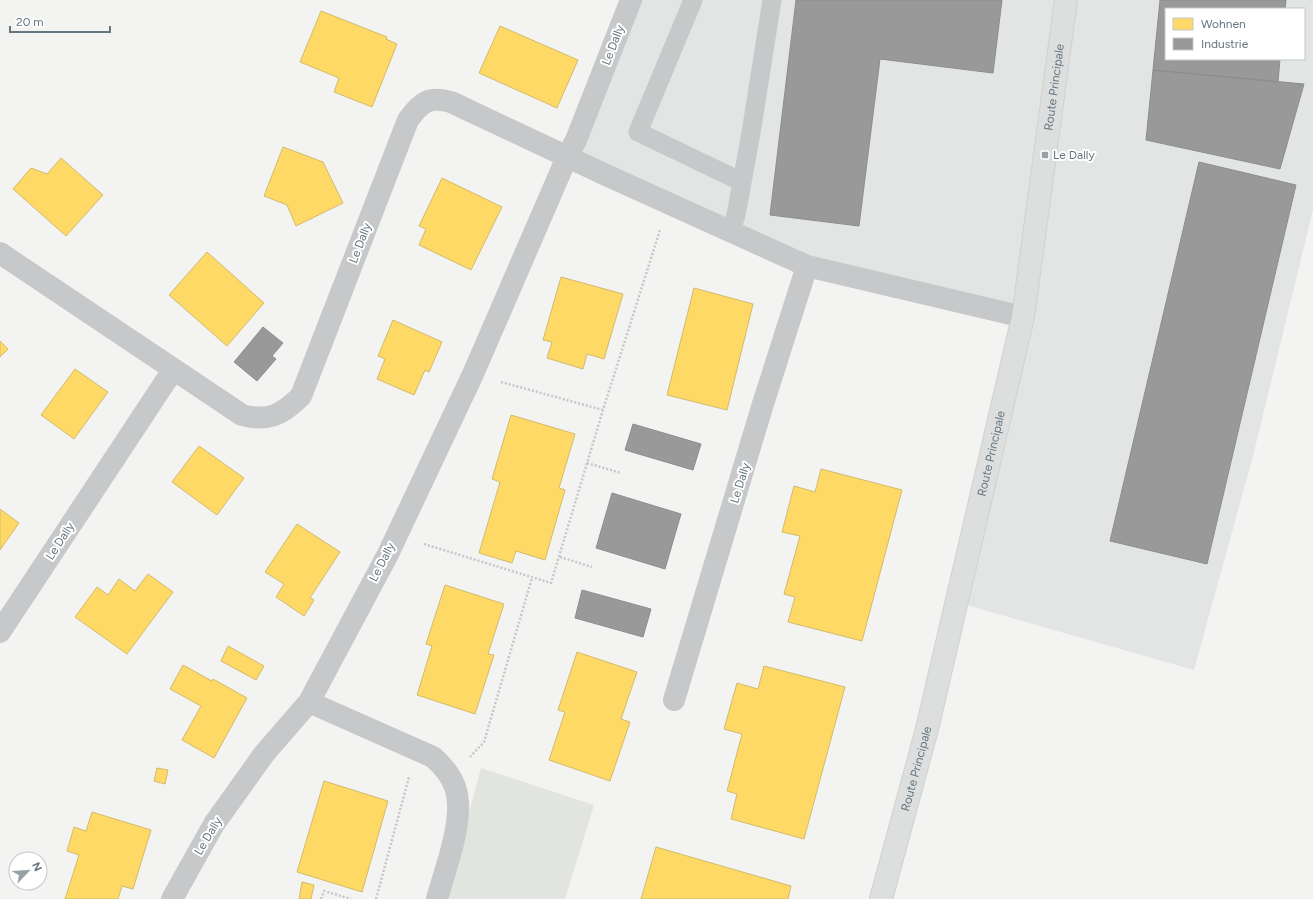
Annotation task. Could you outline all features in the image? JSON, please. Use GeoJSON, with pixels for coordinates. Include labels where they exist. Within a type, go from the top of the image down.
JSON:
{"type":"FeatureCollection","features":[{"type":"Feature","properties":{"kind":"main road","name":"Route Principale"},"geometry":{"type":"LineString","coordinates":[[881,899],[927,729],[1023,317],[1066,0]]}},
{"type":"Feature","properties":{"kind":"street","name":"Le Dally"},"geometry":{"type":"LineString","coordinates":[[172,899],[214,824],[264,754],[309,702],[388,554],[473,374],[567,157],[576,140],[631,0]]}},
{"type":"Feature","properties":{"kind":"street","name":"Le Dally"},"geometry":{"type":"LineString","coordinates":[[0,253],[242,415],[254,418],[267,417],[276,414],[290,407],[301,396],[408,120],[416,108],[426,101],[443,100],[451,102],[567,157],[807,266],[1023,317]]}},
{"type":"Feature","properties":{"kind":"street","name":"Le Dally"},"geometry":{"type":"LineString","coordinates":[[674,700],[760,414],[807,266]]}},
{"type":"Feature","properties":{"kind":"street","name":"Le Dally"},"geometry":{"type":"LineString","coordinates":[[0,632],[174,370]]}},
{"type":"Feature","properties":{"kind":"street"},"geometry":{"type":"LineString","coordinates":[[309,702],[433,757],[441,764],[450,777],[455,786],[458,798],[457,826],[437,899]]}},
{"type":"Feature","properties":{"kind":"lane"},"geometry":{"type":"LineString","coordinates":[[693,0],[638,132],[742,182]]}},
{"type":"Feature","properties":{"kind":"lane"},"geometry":{"type":"LineString","coordinates":[[731,231],[736,215],[742,182],[772,0]]}},
{"type":"Feature","properties":{"kind":"path"},"geometry":{"type":"LineString","coordinates":[[396,535],[551,583],[603,410],[669,203]]}},
{"type":"Feature","properties":{"kind":"path"},"geometry":{"type":"LineString","coordinates":[[473,374],[603,410]]}},
{"type":"Feature","properties":{"kind":"path"},"geometry":{"type":"LineString","coordinates":[[587,463],[621,473]]}},
{"type":"Feature","properties":{"kind":"path"},"geometry":{"type":"LineString","coordinates":[[560,557],[592,567]]}},
{"type":"Feature","properties":{"kind":"path"},"geometry":{"type":"LineString","coordinates":[[450,777],[484,742],[532,578]]}},
{"type":"Feature","properties":{"kind":"path"},"geometry":{"type":"LineString","coordinates":[[376,899],[417,749]]}},
{"type":"Feature","properties":{"kind":"path"},"geometry":{"type":"LineString","coordinates":[[321,899],[324,891],[351,899]]}},
{"type":"Feature","properties":{"kind":"shaded area"},"geometry":{"type":"Polygon","coordinates":[[[631,0],[1313,0],[1313,210],[1253,456],[1194,670],[956,602],[1023,317],[807,266],[567,157],[631,0]]]}},
{"type":"Feature","properties":{"kind":"shaded area"},"geometry":{"type":"Polygon","coordinates":[[[481,768],[594,805],[565,899],[446,899],[481,768]]]}},
{"type":"Feature","properties":{"kind":"building: Wohnen"},"geometry":{"type":"Polygon","coordinates":[[[321,11],[387,37],[386,39],[397,44],[372,107],[334,92],[339,78],[300,62],[321,11]]]}},
{"type":"Feature","properties":{"kind":"building: Wohnen"},"geometry":{"type":"Polygon","coordinates":[[[500,26],[578,60],[557,108],[479,73],[500,26]]]}},
{"type":"Feature","properties":{"kind":"building: Wohnen"},"geometry":{"type":"Polygon","coordinates":[[[283,147],[323,162],[343,203],[296,226],[287,205],[264,196],[283,147]]]}},
{"type":"Feature","properties":{"kind":"building: Wohnen"},"geometry":{"type":"Polygon","coordinates":[[[61,158],[103,195],[66,236],[13,189],[31,168],[47,174],[61,158]]]}},
{"type":"Feature","properties":{"kind":"building: Wohnen"},"geometry":{"type":"Polygon","coordinates":[[[442,178],[502,207],[471,270],[419,245],[426,229],[419,226],[442,178]]]}},
{"type":"Feature","properties":{"kind":"building: Wohnen"},"geometry":{"type":"Polygon","coordinates":[[[207,252],[264,303],[227,346],[169,295],[207,252]]]}},
{"type":"Feature","properties":{"kind":"building: Wohnen"},"geometry":{"type":"Polygon","coordinates":[[[561,277],[623,294],[604,359],[587,354],[583,369],[547,358],[552,342],[543,340],[561,277]]]}},
{"type":"Feature","properties":{"kind":"building: Wohnen"},"geometry":{"type":"Polygon","coordinates":[[[694,288],[753,304],[727,410],[667,395],[694,288]]]}},
{"type":"Feature","properties":{"kind":"building: Wohnen"},"geometry":{"type":"Polygon","coordinates":[[[393,320],[442,342],[429,372],[425,370],[414,395],[377,379],[385,359],[378,356],[393,320]]]}},
{"type":"Feature","properties":{"kind":"building: Wohnen"},"geometry":{"type":"Polygon","coordinates":[[[0,341],[8,349],[0,357],[0,341]]]}},
{"type":"Feature","properties":{"kind":"building: Wohnen"},"geometry":{"type":"Polygon","coordinates":[[[75,369],[108,392],[74,439],[41,415],[75,369]]]}},
{"type":"Feature","properties":{"kind":"building: Wohnen"},"geometry":{"type":"Polygon","coordinates":[[[511,415],[575,434],[559,488],[565,490],[545,560],[516,551],[512,563],[479,553],[500,482],[492,479],[511,415]]]}},
{"type":"Feature","properties":{"kind":"building: Wohnen"},"geometry":{"type":"Polygon","coordinates":[[[199,446],[244,478],[217,515],[172,482],[199,446]]]}},
{"type":"Feature","properties":{"kind":"building: Wohnen"},"geometry":{"type":"Polygon","coordinates":[[[821,469],[902,490],[862,641],[788,622],[795,597],[784,594],[800,536],[782,532],[794,486],[815,492],[821,469]]]}},
{"type":"Feature","properties":{"kind":"building: Wohnen"},"geometry":{"type":"Polygon","coordinates":[[[0,509],[19,523],[0,550],[0,509]]]}},
{"type":"Feature","properties":{"kind":"building: Wohnen"},"geometry":{"type":"Polygon","coordinates":[[[297,524],[340,552],[310,598],[314,600],[304,616],[276,597],[284,584],[265,572],[297,524]]]}},
{"type":"Feature","properties":{"kind":"building: Wohnen"},"geometry":{"type":"Polygon","coordinates":[[[148,574],[173,592],[127,654],[75,617],[97,587],[108,595],[119,579],[135,591],[148,574]]]}},
{"type":"Feature","properties":{"kind":"building: Wohnen"},"geometry":{"type":"Polygon","coordinates":[[[445,585],[504,604],[488,654],[494,655],[475,714],[417,695],[432,646],[426,644],[445,585]]]}},
{"type":"Feature","properties":{"kind":"building: Wohnen"},"geometry":{"type":"Polygon","coordinates":[[[228,646],[264,666],[256,680],[221,661],[228,646]]]}},
{"type":"Feature","properties":{"kind":"building: Wohnen"},"geometry":{"type":"Polygon","coordinates":[[[577,652],[637,672],[621,719],[630,722],[610,781],[549,760],[565,712],[558,710],[577,652]]]}},
{"type":"Feature","properties":{"kind":"building: Wohnen"},"geometry":{"type":"Polygon","coordinates":[[[183,665],[212,681],[213,679],[247,698],[214,758],[182,740],[201,706],[170,689],[183,665]]]}},
{"type":"Feature","properties":{"kind":"building: Wohnen"},"geometry":{"type":"Polygon","coordinates":[[[764,666],[845,687],[804,839],[731,819],[737,794],[727,791],[742,734],[724,729],[737,683],[758,689],[764,666]]]}},
{"type":"Feature","properties":{"kind":"building: Wohnen"},"geometry":{"type":"Polygon","coordinates":[[[157,768],[168,770],[165,784],[154,781],[157,768]]]}},
{"type":"Feature","properties":{"kind":"building: Wohnen"},"geometry":{"type":"Polygon","coordinates":[[[324,781],[388,801],[362,892],[297,872],[324,781]]]}},
{"type":"Feature","properties":{"kind":"building: Wohnen"},"geometry":{"type":"Polygon","coordinates":[[[92,812],[151,830],[133,889],[122,886],[118,899],[65,899],[79,855],[67,851],[74,827],[86,831],[92,812]]]}},
{"type":"Feature","properties":{"kind":"building: Wohnen"},"geometry":{"type":"Polygon","coordinates":[[[656,847],[791,886],[788,899],[641,899],[656,847]]]}},
{"type":"Feature","properties":{"kind":"building: Wohnen"},"geometry":{"type":"Polygon","coordinates":[[[302,882],[314,885],[311,899],[299,899],[302,882]]]}},
{"type":"Feature","properties":{"kind":"building: Industrie"},"geometry":{"type":"Polygon","coordinates":[[[796,0],[1002,0],[993,73],[880,59],[859,226],[770,215],[796,0]]]}},
{"type":"Feature","properties":{"kind":"building: Industrie"},"geometry":{"type":"Polygon","coordinates":[[[1160,0],[1286,0],[1285,8],[1165,8],[1165,60],[1280,60],[1278,82],[1153,70],[1160,0]]]}},
{"type":"Feature","properties":{"kind":"building: Industrie"},"geometry":{"type":"Polygon","coordinates":[[[1153,70],[1304,84],[1280,169],[1146,140],[1153,70]]]}},
{"type":"Feature","properties":{"kind":"building: Industrie"},"geometry":{"type":"Polygon","coordinates":[[[1199,162],[1296,185],[1207,564],[1110,541],[1199,162]]]}},
{"type":"Feature","properties":{"kind":"building: Industrie"},"geometry":{"type":"Polygon","coordinates":[[[263,327],[283,343],[272,356],[276,359],[257,381],[234,362],[263,327]]]}},
{"type":"Feature","properties":{"kind":"building: Industrie"},"geometry":{"type":"Polygon","coordinates":[[[633,424],[701,444],[693,470],[625,450],[633,424]]]}},
{"type":"Feature","properties":{"kind":"building: Industrie"},"geometry":{"type":"Polygon","coordinates":[[[612,493],[681,514],[665,569],[596,548],[612,493]]]}},
{"type":"Feature","properties":{"kind":"building: Industrie"},"geometry":{"type":"Polygon","coordinates":[[[582,590],[651,609],[643,637],[575,618],[582,590]]]}},
{"type":"Feature","properties":{"kind":"place","name":"Le Dally"},"geometry":{"type":"Point","coordinates":[1045,155]}}]}
